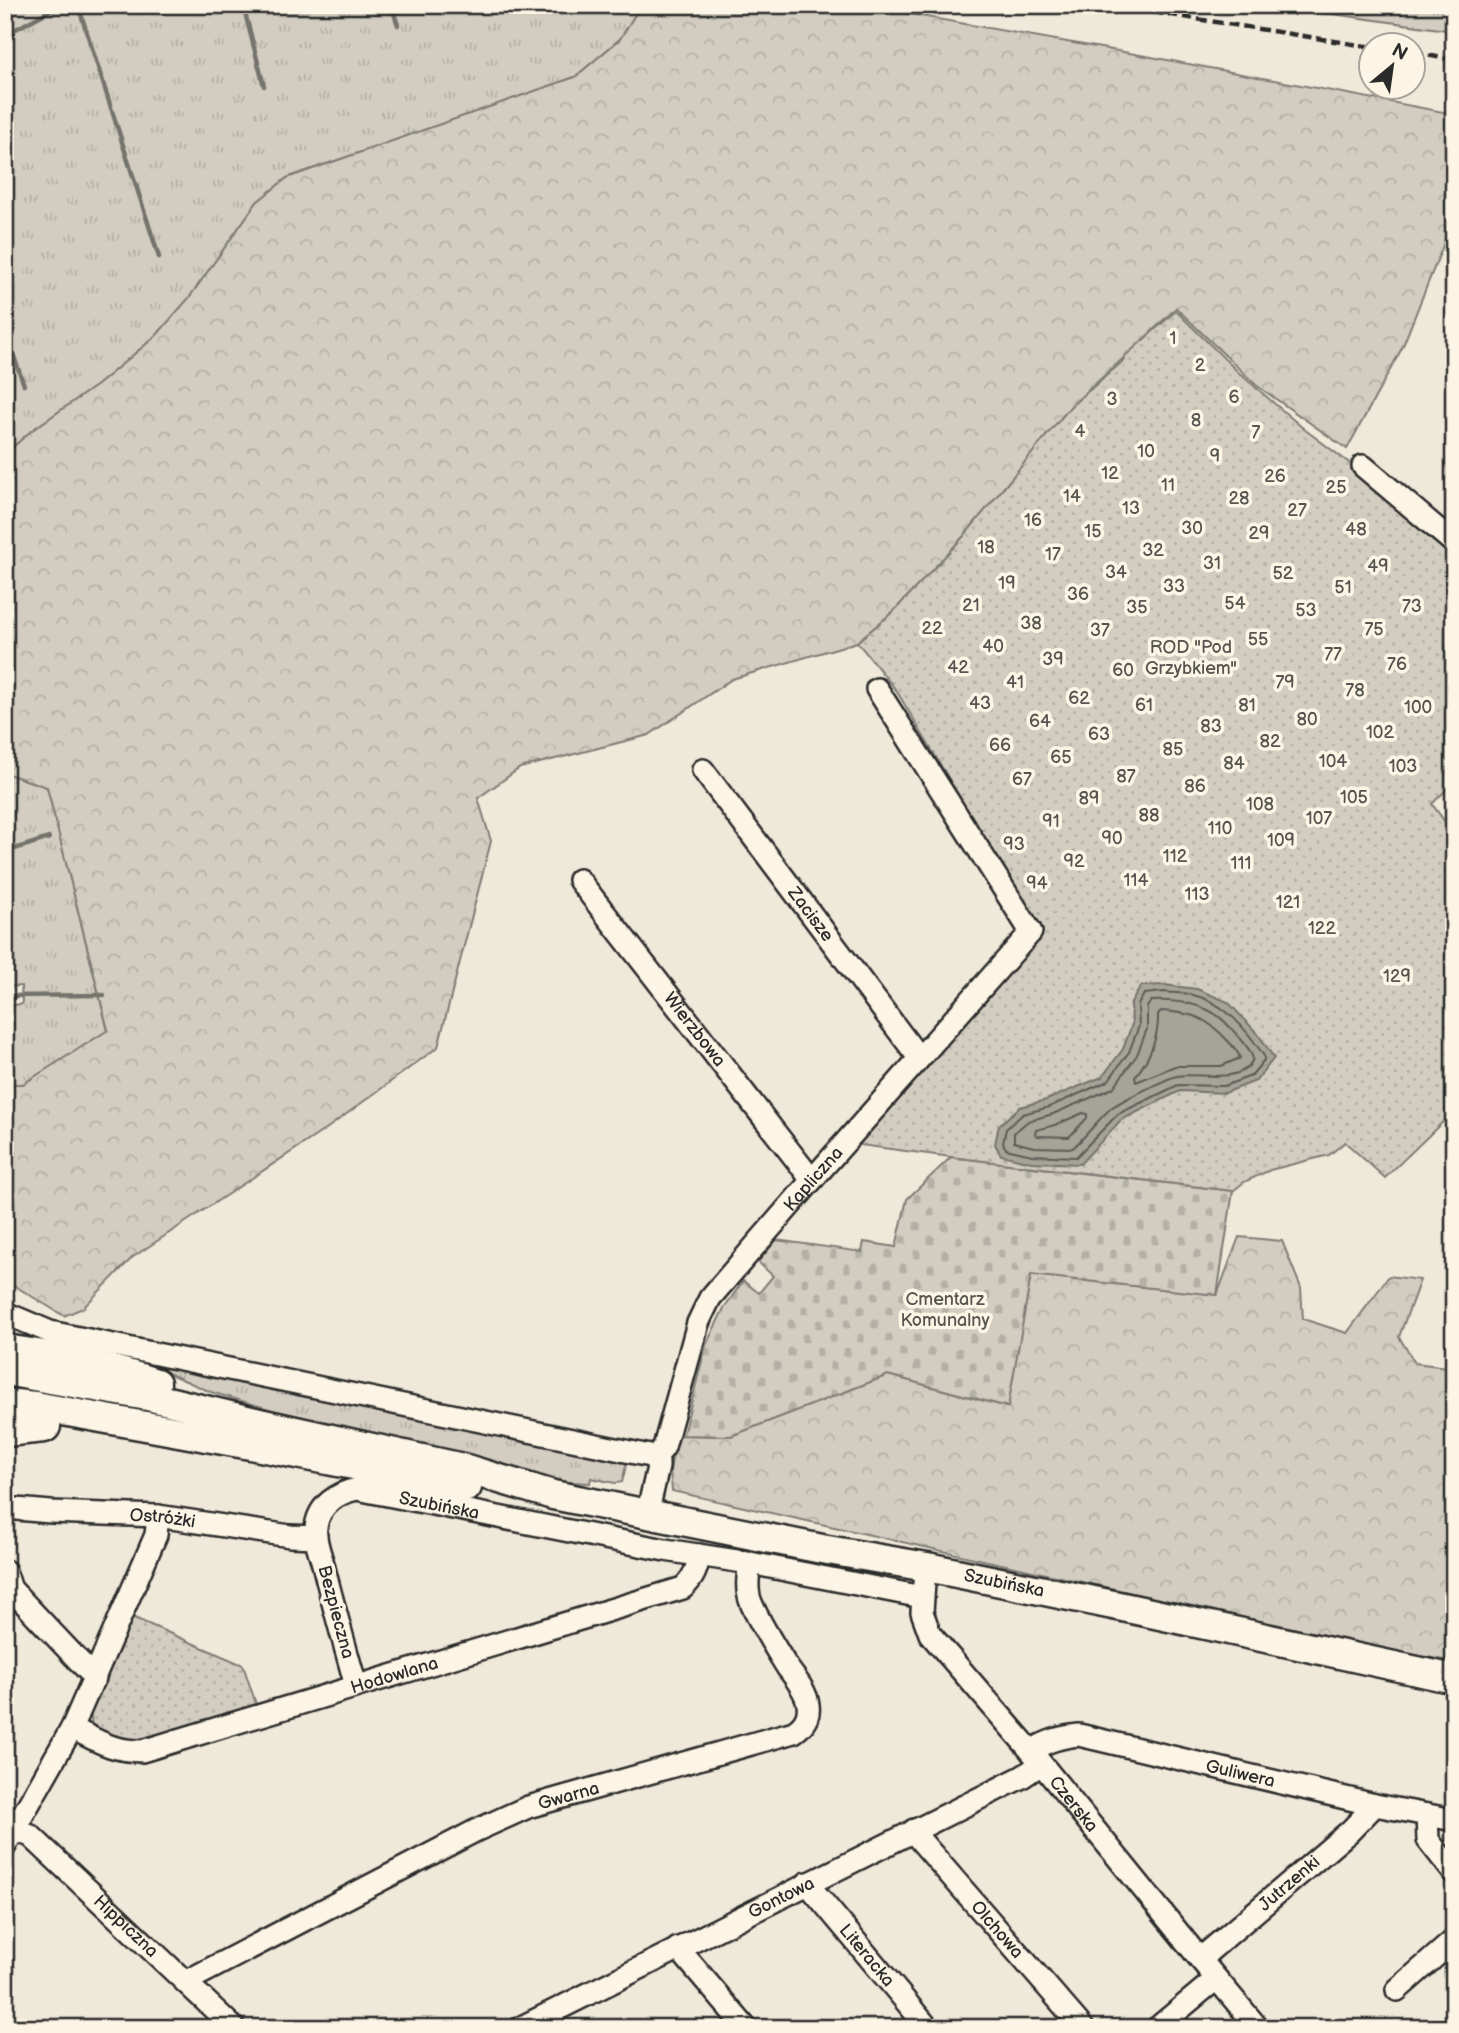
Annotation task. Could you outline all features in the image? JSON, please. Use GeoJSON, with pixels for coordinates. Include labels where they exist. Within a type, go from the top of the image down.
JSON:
{"type":"FeatureCollection","features":[{"type":"Feature","properties":{"kind":"highway"},"geometry":{"type":"LineString","coordinates":[[5,1430],[44,1426]]}},
{"type":"Feature","properties":{"kind":"main road"},"geometry":{"type":"LineString","coordinates":[[5,1349],[118,1370],[227,1408],[260,1423]]}},
{"type":"Feature","properties":{"kind":"main road"},"geometry":{"type":"LineString","coordinates":[[5,1371],[147,1396],[260,1423]]}},
{"type":"Feature","properties":{"kind":"main road"},"geometry":{"type":"LineString","coordinates":[[5,1403],[222,1440]]}},
{"type":"Feature","properties":{"kind":"main road"},"geometry":{"type":"LineString","coordinates":[[5,1423],[169,1438],[222,1440]]}},
{"type":"Feature","properties":{"kind":"main road","name":"Szubińska"},"geometry":{"type":"LineString","coordinates":[[260,1423],[463,1468],[552,1495],[822,1549],[927,1567],[1454,1679]]}},
{"type":"Feature","properties":{"kind":"main road","name":"Szubińska"},"geometry":{"type":"LineString","coordinates":[[222,1440],[458,1486],[552,1495]]}},
{"type":"Feature","properties":{"kind":"street"},"geometry":{"type":"LineString","coordinates":[[1363,466],[1454,543]]}},
{"type":"Feature","properties":{"kind":"street","name":"Kapliczna"},"geometry":{"type":"LineString","coordinates":[[647,1515],[658,1467],[655,1460],[664,1447],[698,1323],[710,1298],[1031,932],[877,689]]}},
{"type":"Feature","properties":{"kind":"street","name":"Zacisze"},"geometry":{"type":"LineString","coordinates":[[703,770],[919,1058]]}},
{"type":"Feature","properties":{"kind":"street","name":"Wierzbowa"},"geometry":{"type":"LineString","coordinates":[[579,880],[812,1180]]}},
{"type":"Feature","properties":{"kind":"street"},"geometry":{"type":"LineString","coordinates":[[5,1314],[50,1332],[620,1449],[650,1456],[655,1460]]}},
{"type":"Feature","properties":{"kind":"street","name":"Szubińska"},"geometry":{"type":"LineString","coordinates":[[316,1537],[319,1516],[325,1506],[334,1497],[357,1489],[922,1597]]}},
{"type":"Feature","properties":{"kind":"street","name":"Ostróżki"},"geometry":{"type":"LineString","coordinates":[[5,1508],[158,1516],[290,1536],[316,1537]]}},
{"type":"Feature","properties":{"kind":"street"},"geometry":{"type":"LineString","coordinates":[[9,1838],[72,1728],[156,1535],[158,1516]]}},
{"type":"Feature","properties":{"kind":"street","name":"Bezpieczna"},"geometry":{"type":"LineString","coordinates":[[316,1537],[356,1686]]}},
{"type":"Feature","properties":{"kind":"street","name":"Hodowlana"},"geometry":{"type":"LineString","coordinates":[[72,1728],[111,1748],[142,1751],[683,1588],[692,1579],[699,1555]]}},
{"type":"Feature","properties":{"kind":"street","name":"Gwarna"},"geometry":{"type":"LineString","coordinates":[[187,1981],[498,1820],[528,1808],[794,1732],[800,1728],[807,1719],[809,1707],[806,1697],[750,1601],[750,1563]]}},
{"type":"Feature","properties":{"kind":"street","name":"Czerska"},"geometry":{"type":"LineString","coordinates":[[927,1567],[922,1612],[930,1633],[1036,1757],[1258,2028]]}},
{"type":"Feature","properties":{"kind":"street"},"geometry":{"type":"LineString","coordinates":[[5,1571],[11,1589],[95,1678]]}},
{"type":"Feature","properties":{"kind":"street","name":"Guliwera"},"geometry":{"type":"LineString","coordinates":[[1036,1757],[1053,1739],[1079,1735],[1375,1805],[1454,1820]]}},
{"type":"Feature","properties":{"kind":"street","name":"Gontowa"},"geometry":{"type":"LineString","coordinates":[[520,2028],[1022,1777],[1036,1757]]}},
{"type":"Feature","properties":{"kind":"street","name":"Jutrzenki"},"geometry":{"type":"LineString","coordinates":[[1200,1959],[1350,1831],[1375,1805]]}},
{"type":"Feature","properties":{"kind":"street"},"geometry":{"type":"LineString","coordinates":[[1427,1815],[1428,1840],[1454,1873]]}},
{"type":"Feature","properties":{"kind":"street","name":"Olchowa"},"geometry":{"type":"LineString","coordinates":[[914,1830],[1083,2028]]}},
{"type":"Feature","properties":{"kind":"street","name":"Hippiczna"},"geometry":{"type":"LineString","coordinates":[[9,1838],[31,1836],[234,2028]]}},
{"type":"Feature","properties":{"kind":"street","name":"Literacka"},"geometry":{"type":"LineString","coordinates":[[807,1883],[928,2028]]}},
{"type":"Feature","properties":{"kind":"street"},"geometry":{"type":"LineString","coordinates":[[1397,1990],[1454,1940]]}},
{"type":"Feature","properties":{"kind":"street"},"geometry":{"type":"LineString","coordinates":[[678,1948],[746,2028]]}},
{"type":"Feature","properties":{"kind":"street"},"geometry":{"type":"LineString","coordinates":[[1157,2028],[1216,1979]]}},
{"type":"Feature","properties":{"kind":"green space"},"geometry":{"type":"Polygon","coordinates":[[[5,5],[641,5],[620,39],[575,77],[287,178],[257,202],[189,298],[156,336],[97,385],[31,431],[5,454],[5,5]]]}},
{"type":"Feature","properties":{"kind":"green space"},"geometry":{"type":"Polygon","coordinates":[[[641,5],[859,5],[1358,96],[1358,102],[1390,102],[1454,114],[1454,218],[1402,348],[1347,449],[1256,385],[1176,308],[1071,406],[964,536],[894,611],[857,642],[732,679],[649,735],[520,768],[478,798],[491,841],[438,1047],[326,1129],[133,1257],[83,1308],[64,1316],[5,1280],[5,1084],[23,1084],[108,1030],[47,787],[5,773],[5,454],[31,431],[97,385],[156,336],[189,298],[257,202],[287,178],[575,77],[620,39],[641,5]]]}},
{"type":"Feature","properties":{"kind":"green space"},"geometry":{"type":"Polygon","coordinates":[[[1269,5],[1454,5],[1454,31],[1269,5]]]}},
{"type":"Feature","properties":{"kind":"green space","name":"ROD \"Pod Grzybkiem\""},"geometry":{"type":"Polygon","coordinates":[[[1176,311],[1238,372],[1304,429],[1360,471],[1454,557],[1454,782],[1432,804],[1454,834],[1454,1111],[1385,1178],[1345,1142],[1329,1155],[1270,1170],[1244,1182],[1233,1191],[845,1143],[1033,935],[1036,921],[1020,903],[1008,875],[896,690],[857,642],[894,611],[964,536],[1071,406],[1176,311]]]}},
{"type":"Feature","properties":{"kind":"green space"},"geometry":{"type":"Polygon","coordinates":[[[5,773],[47,787],[108,1031],[23,1084],[5,1084],[5,1006],[22,1004],[21,986],[5,987],[5,773]]]}},
{"type":"Feature","properties":{"kind":"green space","name":"Cmentarz Komunalny"},"geometry":{"type":"Polygon","coordinates":[[[951,1157],[1233,1191],[1217,1295],[1031,1275],[1008,1407],[888,1375],[731,1436],[683,1435],[706,1345],[724,1308],[743,1281],[759,1293],[773,1276],[758,1262],[776,1240],[862,1252],[864,1242],[896,1247],[907,1199],[951,1157]]]}},
{"type":"Feature","properties":{"kind":"green space"},"geometry":{"type":"Polygon","coordinates":[[[1239,1237],[1282,1241],[1301,1288],[1303,1319],[1347,1333],[1389,1276],[1420,1280],[1399,1337],[1415,1363],[1454,1368],[1454,1662],[672,1491],[670,1471],[676,1435],[731,1436],[888,1375],[1007,1407],[1031,1275],[1217,1295],[1239,1237]]]}},
{"type":"Feature","properties":{"kind":"green space"},"geometry":{"type":"Polygon","coordinates":[[[5,1324],[628,1458],[622,1482],[591,1478],[590,1483],[552,1481],[438,1448],[289,1415],[211,1392],[109,1352],[5,1333],[5,1324]]]}},
{"type":"Feature","properties":{"kind":"green space"},"geometry":{"type":"Polygon","coordinates":[[[132,1617],[243,1665],[256,1704],[130,1743],[92,1726],[90,1711],[132,1617]]]}},
{"type":"Feature","properties":{"kind":"water"},"geometry":{"type":"Polygon","coordinates":[[[1164,985],[1197,989],[1228,1002],[1258,1034],[1274,1058],[1256,1081],[1225,1093],[1180,1091],[1121,1120],[1080,1164],[1031,1162],[1001,1155],[995,1144],[999,1125],[1020,1107],[1046,1100],[1102,1077],[1123,1049],[1132,1024],[1131,1003],[1141,986],[1164,985]]]}},
{"type":"Feature","properties":{"kind":"waterway"},"geometry":{"type":"LineString","coordinates":[[5,35],[60,5]]}},
{"type":"Feature","properties":{"kind":"waterway"},"geometry":{"type":"LineString","coordinates":[[78,5],[159,257]]}},
{"type":"Feature","properties":{"kind":"waterway"},"geometry":{"type":"LineString","coordinates":[[243,5],[264,86]]}},
{"type":"Feature","properties":{"kind":"waterway"},"geometry":{"type":"LineString","coordinates":[[391,5],[398,25]]}},
{"type":"Feature","properties":{"kind":"waterway"},"geometry":{"type":"LineString","coordinates":[[1293,5],[1294,14]]}},
{"type":"Feature","properties":{"kind":"waterway"},"geometry":{"type":"LineString","coordinates":[[5,331],[24,385]]}},
{"type":"Feature","properties":{"kind":"waterway"},"geometry":{"type":"LineString","coordinates":[[5,852],[49,838]]}},
{"type":"Feature","properties":{"kind":"waterway"},"geometry":{"type":"LineString","coordinates":[[5,996],[104,995]]}},
{"type":"Feature","properties":{"kind":"railway"},"geometry":{"type":"LineString","coordinates":[[1109,5],[1358,45]]}},
{"type":"Feature","properties":{"kind":"railway"},"geometry":{"type":"LineString","coordinates":[[1428,55],[1454,60]]}},
{"type":"Feature","properties":{"kind":"park label","name":"1"},"geometry":{"type":"Point","coordinates":[1173,338]}},
{"type":"Feature","properties":{"kind":"park label","name":"2"},"geometry":{"type":"Point","coordinates":[1200,365]}},
{"type":"Feature","properties":{"kind":"park label","name":"6"},"geometry":{"type":"Point","coordinates":[1234,397]}},
{"type":"Feature","properties":{"kind":"park label","name":"3"},"geometry":{"type":"Point","coordinates":[1112,399]}},
{"type":"Feature","properties":{"kind":"park label","name":"8"},"geometry":{"type":"Point","coordinates":[1196,420]}},
{"type":"Feature","properties":{"kind":"park label","name":"4"},"geometry":{"type":"Point","coordinates":[1080,431]}},
{"type":"Feature","properties":{"kind":"park label","name":"7"},"geometry":{"type":"Point","coordinates":[1256,432]}},
{"type":"Feature","properties":{"kind":"park label","name":"10"},"geometry":{"type":"Point","coordinates":[1146,451]}},
{"type":"Feature","properties":{"kind":"park label","name":"9"},"geometry":{"type":"Point","coordinates":[1215,456]}},
{"type":"Feature","properties":{"kind":"park label","name":"12"},"geometry":{"type":"Point","coordinates":[1110,473]}},
{"type":"Feature","properties":{"kind":"park label","name":"26"},"geometry":{"type":"Point","coordinates":[1275,476]}},
{"type":"Feature","properties":{"kind":"park label","name":"11"},"geometry":{"type":"Point","coordinates":[1168,485]}},
{"type":"Feature","properties":{"kind":"park label","name":"25"},"geometry":{"type":"Point","coordinates":[1336,487]}},
{"type":"Feature","properties":{"kind":"park label","name":"14"},"geometry":{"type":"Point","coordinates":[1072,496]}},
{"type":"Feature","properties":{"kind":"park label","name":"28"},"geometry":{"type":"Point","coordinates":[1239,498]}},
{"type":"Feature","properties":{"kind":"park label","name":"13"},"geometry":{"type":"Point","coordinates":[1131,508]}},
{"type":"Feature","properties":{"kind":"park label","name":"27"},"geometry":{"type":"Point","coordinates":[1297,510]}},
{"type":"Feature","properties":{"kind":"park label","name":"16"},"geometry":{"type":"Point","coordinates":[1033,520]}},
{"type":"Feature","properties":{"kind":"park label","name":"30"},"geometry":{"type":"Point","coordinates":[1192,528]}},
{"type":"Feature","properties":{"kind":"park label","name":"48"},"geometry":{"type":"Point","coordinates":[1356,529]}},
{"type":"Feature","properties":{"kind":"park label","name":"15"},"geometry":{"type":"Point","coordinates":[1093,531]}},
{"type":"Feature","properties":{"kind":"park label","name":"29"},"geometry":{"type":"Point","coordinates":[1259,533]}},
{"type":"Feature","properties":{"kind":"park label","name":"18"},"geometry":{"type":"Point","coordinates":[986,547]}},
{"type":"Feature","properties":{"kind":"park label","name":"32"},"geometry":{"type":"Point","coordinates":[1153,550]}},
{"type":"Feature","properties":{"kind":"park label","name":"17"},"geometry":{"type":"Point","coordinates":[1053,554]}},
{"type":"Feature","properties":{"kind":"park label","name":"31"},"geometry":{"type":"Point","coordinates":[1212,563]}},
{"type":"Feature","properties":{"kind":"park label","name":"49"},"geometry":{"type":"Point","coordinates":[1378,566]}},
{"type":"Feature","properties":{"kind":"park label","name":"34"},"geometry":{"type":"Point","coordinates":[1116,572]}},
{"type":"Feature","properties":{"kind":"park label","name":"52"},"geometry":{"type":"Point","coordinates":[1283,573]}},
{"type":"Feature","properties":{"kind":"park label","name":"19"},"geometry":{"type":"Point","coordinates":[1007,583]}},
{"type":"Feature","properties":{"kind":"park label","name":"33"},"geometry":{"type":"Point","coordinates":[1174,586]}},
{"type":"Feature","properties":{"kind":"park label","name":"51"},"geometry":{"type":"Point","coordinates":[1343,587]}},
{"type":"Feature","properties":{"kind":"park label","name":"36"},"geometry":{"type":"Point","coordinates":[1078,594]}},
{"type":"Feature","properties":{"kind":"park label","name":"54"},"geometry":{"type":"Point","coordinates":[1235,603]}},
{"type":"Feature","properties":{"kind":"park label","name":"21"},"geometry":{"type":"Point","coordinates":[971,605]}},
{"type":"Feature","properties":{"kind":"park label","name":"73"},"geometry":{"type":"Point","coordinates":[1412,606]}},
{"type":"Feature","properties":{"kind":"park label","name":"35"},"geometry":{"type":"Point","coordinates":[1137,607]}},
{"type":"Feature","properties":{"kind":"park label","name":"53"},"geometry":{"type":"Point","coordinates":[1306,610]}},
{"type":"Feature","properties":{"kind":"park label","name":"38"},"geometry":{"type":"Point","coordinates":[1031,623]}},
{"type":"Feature","properties":{"kind":"park label","name":"22"},"geometry":{"type":"Point","coordinates":[932,628]}},
{"type":"Feature","properties":{"kind":"park label","name":"75"},"geometry":{"type":"Point","coordinates":[1374,629]}},
{"type":"Feature","properties":{"kind":"park label","name":"37"},"geometry":{"type":"Point","coordinates":[1100,630]}},
{"type":"Feature","properties":{"kind":"park label","name":"55"},"geometry":{"type":"Point","coordinates":[1258,639]}},
{"type":"Feature","properties":{"kind":"park label","name":"40"},"geometry":{"type":"Point","coordinates":[993,646]}},
{"type":"Feature","properties":{"kind":"park label","name":"77"},"geometry":{"type":"Point","coordinates":[1333,654]}},
{"type":"Feature","properties":{"kind":"park label","name":"39"},"geometry":{"type":"Point","coordinates":[1053,659]}},
{"type":"Feature","properties":{"kind":"park label","name":"76"},"geometry":{"type":"Point","coordinates":[1397,664]}},
{"type":"Feature","properties":{"kind":"park label","name":"42"},"geometry":{"type":"Point","coordinates":[958,667]}},
{"type":"Feature","properties":{"kind":"park label","name":"60"},"geometry":{"type":"Point","coordinates":[1123,670]}},
{"type":"Feature","properties":{"kind":"park label","name":"41"},"geometry":{"type":"Point","coordinates":[1015,682]}},
{"type":"Feature","properties":{"kind":"park label","name":"79"},"geometry":{"type":"Point","coordinates":[1285,682]}},
{"type":"Feature","properties":{"kind":"park label","name":"78"},"geometry":{"type":"Point","coordinates":[1355,690]}},
{"type":"Feature","properties":{"kind":"park label","name":"62"},"geometry":{"type":"Point","coordinates":[1079,698]}},
{"type":"Feature","properties":{"kind":"park label","name":"43"},"geometry":{"type":"Point","coordinates":[980,703]}},
{"type":"Feature","properties":{"kind":"park label","name":"61"},"geometry":{"type":"Point","coordinates":[1144,705]}},
{"type":"Feature","properties":{"kind":"park label","name":"81"},"geometry":{"type":"Point","coordinates":[1247,705]}},
{"type":"Feature","properties":{"kind":"park label","name":"100"},"geometry":{"type":"Point","coordinates":[1418,707]}},
{"type":"Feature","properties":{"kind":"park label","name":"80"},"geometry":{"type":"Point","coordinates":[1307,719]}},
{"type":"Feature","properties":{"kind":"park label","name":"64"},"geometry":{"type":"Point","coordinates":[1040,721]}},
{"type":"Feature","properties":{"kind":"park label","name":"83"},"geometry":{"type":"Point","coordinates":[1211,726]}},
{"type":"Feature","properties":{"kind":"park label","name":"102"},"geometry":{"type":"Point","coordinates":[1380,732]}},
{"type":"Feature","properties":{"kind":"park label","name":"63"},"geometry":{"type":"Point","coordinates":[1099,734]}},
{"type":"Feature","properties":{"kind":"park label","name":"82"},"geometry":{"type":"Point","coordinates":[1270,741]}},
{"type":"Feature","properties":{"kind":"park label","name":"66"},"geometry":{"type":"Point","coordinates":[1000,745]}},
{"type":"Feature","properties":{"kind":"park label","name":"85"},"geometry":{"type":"Point","coordinates":[1173,749]}},
{"type":"Feature","properties":{"kind":"park label","name":"65"},"geometry":{"type":"Point","coordinates":[1061,757]}},
{"type":"Feature","properties":{"kind":"park label","name":"104"},"geometry":{"type":"Point","coordinates":[1333,761]}},
{"type":"Feature","properties":{"kind":"park label","name":"84"},"geometry":{"type":"Point","coordinates":[1234,763]}},
{"type":"Feature","properties":{"kind":"park label","name":"103"},"geometry":{"type":"Point","coordinates":[1403,766]}},
{"type":"Feature","properties":{"kind":"park label","name":"87"},"geometry":{"type":"Point","coordinates":[1126,776]}},
{"type":"Feature","properties":{"kind":"park label","name":"67"},"geometry":{"type":"Point","coordinates":[1022,779]}},
{"type":"Feature","properties":{"kind":"park label","name":"86"},"geometry":{"type":"Point","coordinates":[1195,786]}},
{"type":"Feature","properties":{"kind":"park label","name":"105"},"geometry":{"type":"Point","coordinates":[1354,797]}},
{"type":"Feature","properties":{"kind":"park label","name":"89"},"geometry":{"type":"Point","coordinates":[1089,798]}},
{"type":"Feature","properties":{"kind":"park label","name":"108"},"geometry":{"type":"Point","coordinates":[1260,804]}},
{"type":"Feature","properties":{"kind":"park label","name":"88"},"geometry":{"type":"Point","coordinates":[1149,815]}},
{"type":"Feature","properties":{"kind":"park label","name":"107"},"geometry":{"type":"Point","coordinates":[1319,818]}},
{"type":"Feature","properties":{"kind":"park label","name":"91"},"geometry":{"type":"Point","coordinates":[1051,821]}},
{"type":"Feature","properties":{"kind":"park label","name":"110"},"geometry":{"type":"Point","coordinates":[1220,828]}},
{"type":"Feature","properties":{"kind":"park label","name":"90"},"geometry":{"type":"Point","coordinates":[1112,838]}},
{"type":"Feature","properties":{"kind":"park label","name":"109"},"geometry":{"type":"Point","coordinates":[1281,840]}},
{"type":"Feature","properties":{"kind":"park label","name":"93"},"geometry":{"type":"Point","coordinates":[1014,844]}},
{"type":"Feature","properties":{"kind":"park label","name":"112"},"geometry":{"type":"Point","coordinates":[1175,856]}},
{"type":"Feature","properties":{"kind":"park label","name":"92"},"geometry":{"type":"Point","coordinates":[1074,861]}},
{"type":"Feature","properties":{"kind":"park label","name":"111"},"geometry":{"type":"Point","coordinates":[1241,863]}},
{"type":"Feature","properties":{"kind":"park label","name":"114"},"geometry":{"type":"Point","coordinates":[1136,880]}},
{"type":"Feature","properties":{"kind":"park label","name":"94"},"geometry":{"type":"Point","coordinates":[1037,883]}},
{"type":"Feature","properties":{"kind":"park label","name":"113"},"geometry":{"type":"Point","coordinates":[1197,894]}},
{"type":"Feature","properties":{"kind":"park label","name":"121"},"geometry":{"type":"Point","coordinates":[1288,902]}},
{"type":"Feature","properties":{"kind":"park label","name":"122"},"geometry":{"type":"Point","coordinates":[1322,928]}},
{"type":"Feature","properties":{"kind":"park label","name":"129"},"geometry":{"type":"Point","coordinates":[1397,976]}}]}
